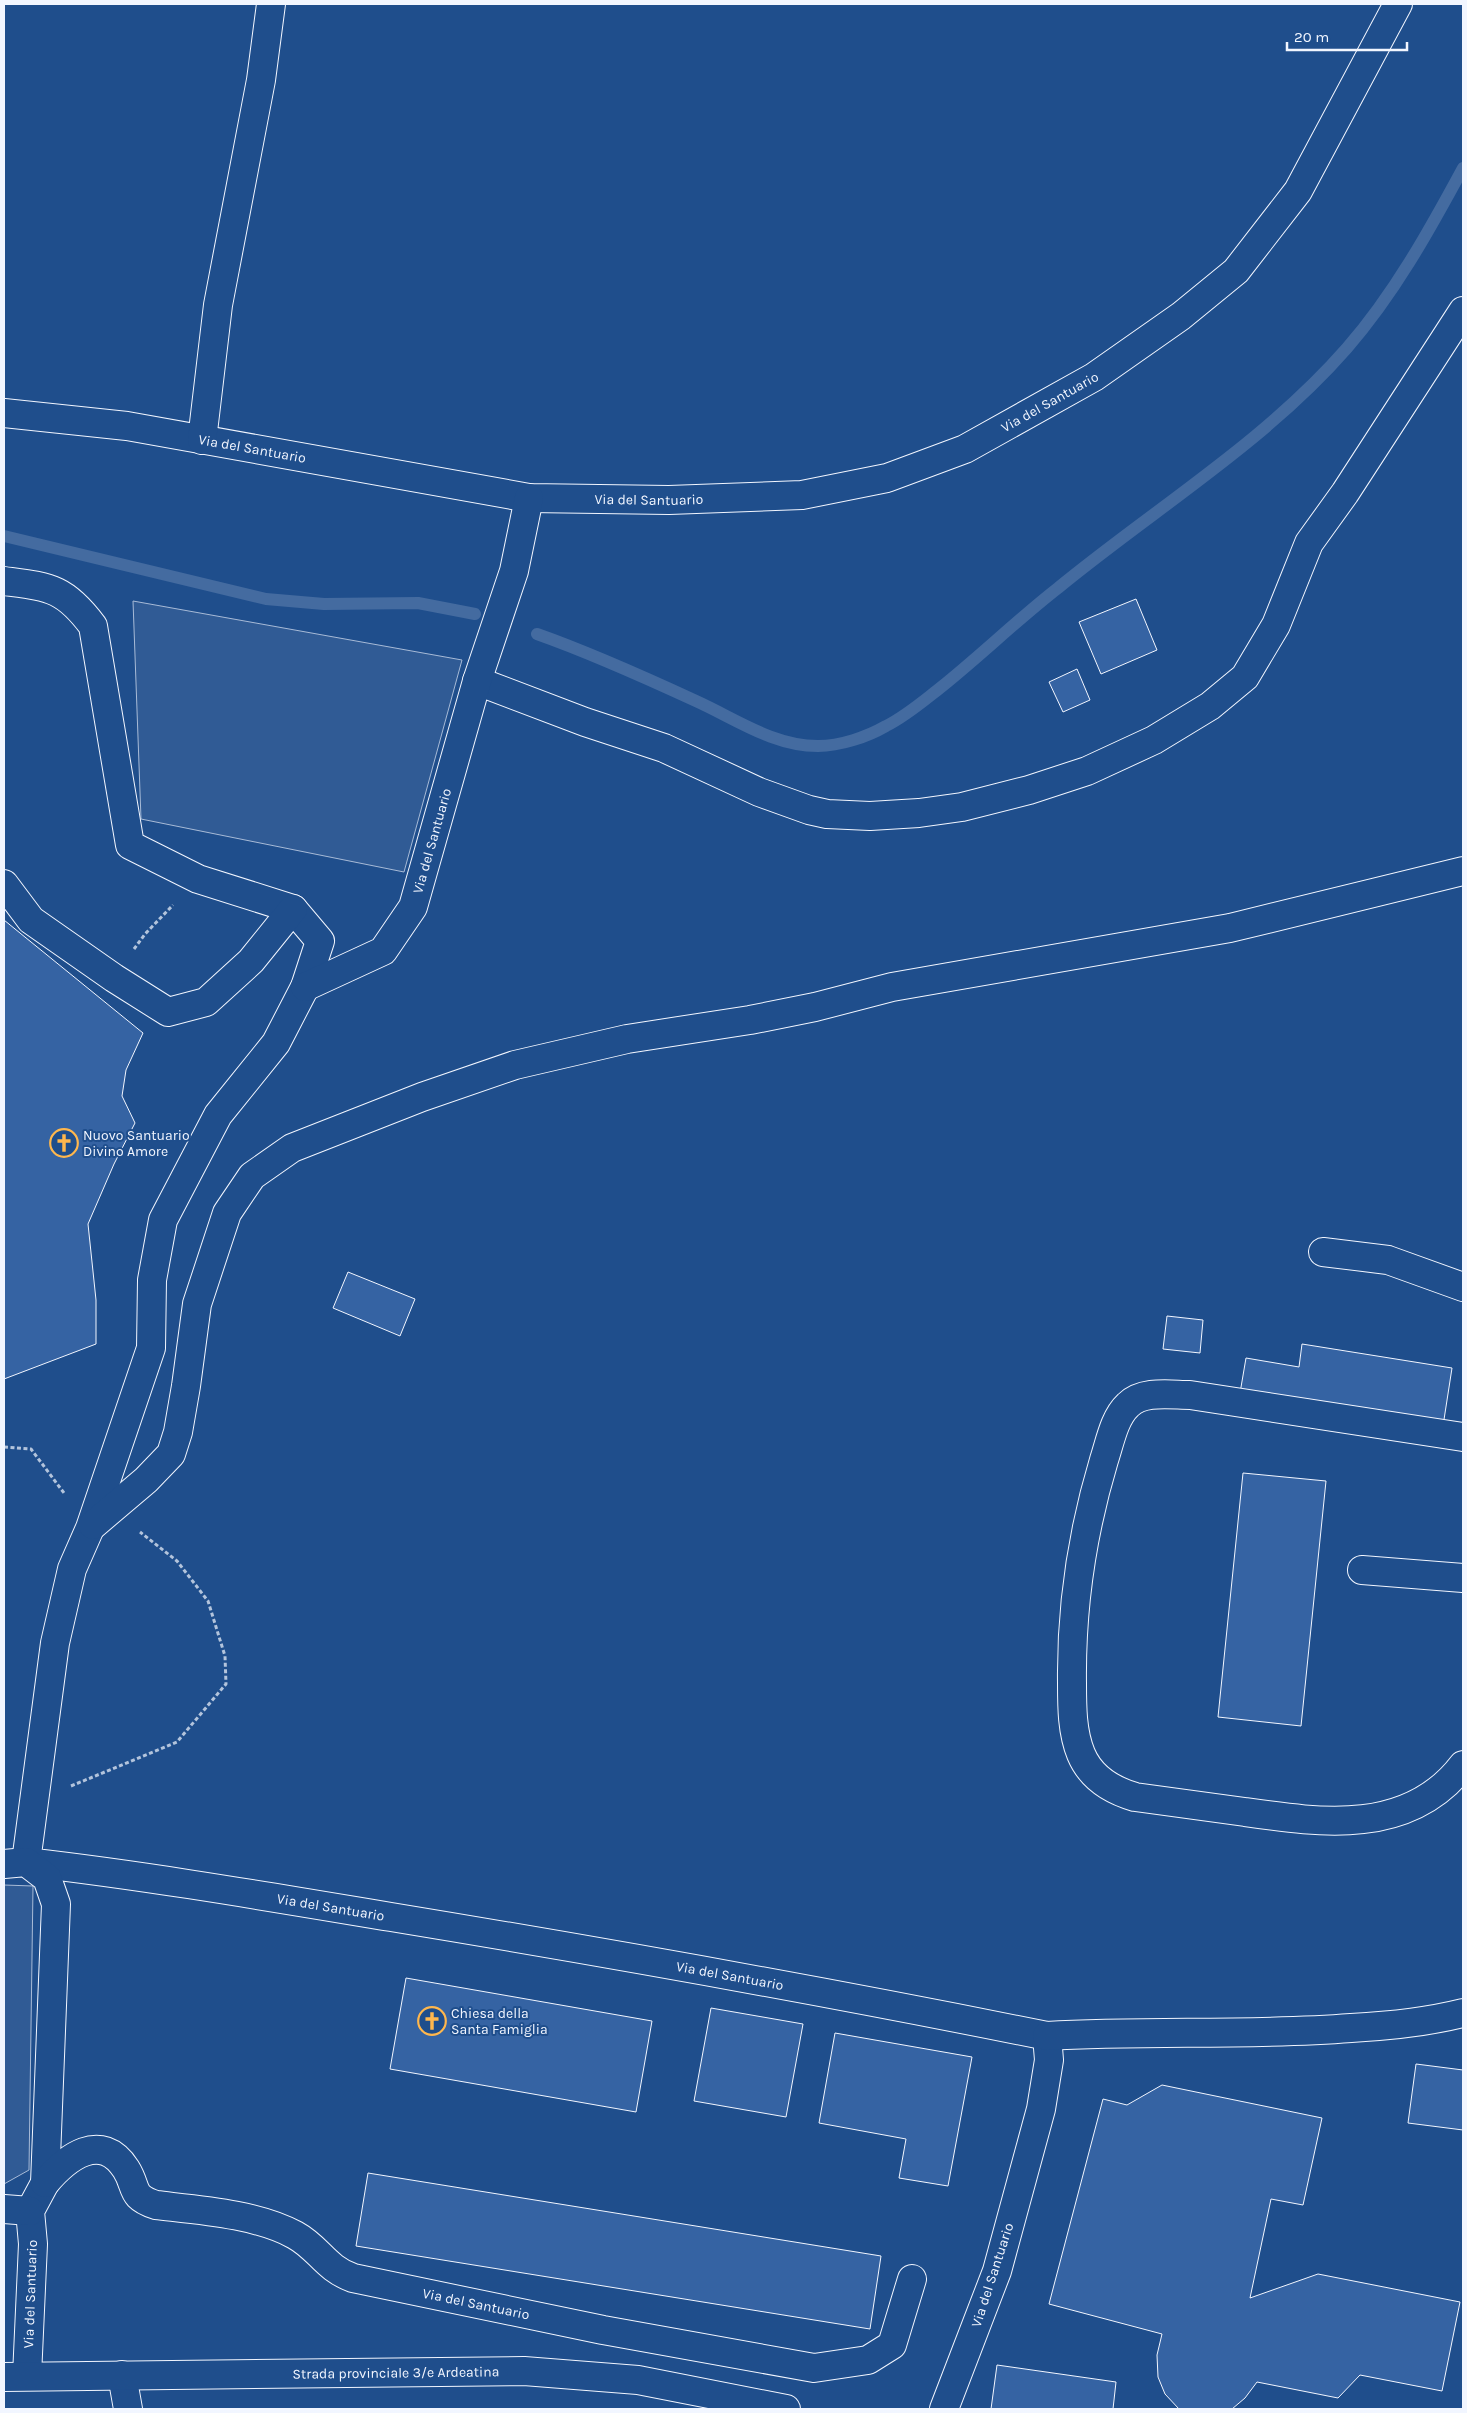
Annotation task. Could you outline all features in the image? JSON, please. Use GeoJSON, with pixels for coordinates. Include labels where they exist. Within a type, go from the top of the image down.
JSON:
{"type":"FeatureCollection","features":[{"type":"Feature","properties":{"kind":"main road"},"geometry":{"type":"LineString","coordinates":[[202,440],[218,305],[261,80],[270,4]]}},
{"type":"Feature","properties":{"kind":"main road","name":"Via del Santuario"},"geometry":{"type":"LineString","coordinates":[[4,413],[127,426],[529,498],[670,500],[802,495],[886,478],[965,449],[1094,377],[1181,316],[1236,271],[1298,191],[1398,4]]}},
{"type":"Feature","properties":{"kind":"main road"},"geometry":{"type":"LineString","coordinates":[[477,681],[585,722],[664,748],[759,792],[809,810],[827,814],[870,816],[927,813],[962,808],[1029,790],[1087,771],[1154,740],[1210,706],[1245,677],[1276,625],[1309,542],[1345,493],[1463,311]]}},
{"type":"Feature","properties":{"kind":"main road","name":"Via del Santuario"},"geometry":{"type":"LineString","coordinates":[[305,987],[383,951],[413,907],[477,681],[514,571],[529,498]]}},
{"type":"Feature","properties":{"kind":"main road"},"geometry":{"type":"LineString","coordinates":[[4,580],[48,587],[77,605],[93,626],[130,845],[198,879],[293,909],[320,941],[305,987],[276,1043],[218,1114],[164,1220],[152,1280],[151,1348],[90,1528],[72,1569],[55,1644],[34,1802],[15,1863]]}},
{"type":"Feature","properties":{"kind":"main road"},"geometry":{"type":"LineString","coordinates":[[90,1528],[146,1480],[171,1454],[178,1432],[185,1395],[197,1304],[227,1213],[252,1176],[292,1148],[422,1097],[515,1065],[608,1043],[750,1020],[815,1007],[892,988],[1230,928],[1463,871]]}},
{"type":"Feature","properties":{"kind":"main road"},"geometry":{"type":"LineString","coordinates":[[4,884],[31,920],[114,978],[168,1012],[206,1002],[251,961],[293,909]]}},
{"type":"Feature","properties":{"kind":"main road"},"geometry":{"type":"LineString","coordinates":[[1323,1252],[1388,1260],[1463,1287]]}},
{"type":"Feature","properties":{"kind":"main road"},"geometry":{"type":"LineString","coordinates":[[1463,1437],[1190,1396],[1164,1395],[1139,1398],[1128,1405],[1114,1426],[1091,1505],[1077,1582],[1072,1657],[1073,1715],[1081,1754],[1090,1771],[1102,1782],[1118,1792],[1135,1797],[1302,1820],[1337,1822],[1379,1817],[1411,1807],[1441,1788],[1463,1766]]}},
{"type":"Feature","properties":{"kind":"main road"},"geometry":{"type":"LineString","coordinates":[[1362,1570],[1463,1578]]}},
{"type":"Feature","properties":{"kind":"main road","name":"Via del Santuario"},"geometry":{"type":"LineString","coordinates":[[15,1863],[113,1872],[492,1934],[891,2005],[1047,2036],[1049,2060],[1041,2109],[997,2272],[944,2409]]}},
{"type":"Feature","properties":{"kind":"main road","name":"Via del Santuario"},"geometry":{"type":"LineString","coordinates":[[15,1863],[47,1878],[56,1904],[45,2183]]}},
{"type":"Feature","properties":{"kind":"main road"},"geometry":{"type":"LineString","coordinates":[[1047,2036],[1093,2033],[1263,2033],[1332,2030],[1387,2026],[1463,2013]]}},
{"type":"Feature","properties":{"kind":"main road","name":"Via del Santuario"},"geometry":{"type":"LineString","coordinates":[[16,2377],[33,2244],[17,2210],[67,2160],[81,2152],[93,2149],[107,2152],[117,2157],[127,2170],[132,2186],[144,2201],[156,2205],[264,2222],[286,2230],[304,2240],[330,2266],[354,2278],[584,2326],[814,2368],[868,2360],[892,2345],[912,2279]]}},
{"type":"Feature","properties":{"kind":"main road","name":"Strada provinciale 3/e Ardeatina"},"geometry":{"type":"LineString","coordinates":[[16,2377],[478,2370],[545,2372],[653,2382],[786,2409]]}},
{"type":"Feature","properties":{"kind":"main road"},"geometry":{"type":"LineString","coordinates":[[122,2374],[128,2409]]}},
{"type":"Feature","properties":{"kind":"path"},"geometry":{"type":"LineString","coordinates":[[114,978],[145,934],[198,879]]}},
{"type":"Feature","properties":{"kind":"path"},"geometry":{"type":"LineString","coordinates":[[4,1447],[31,1449],[90,1528],[130,1524],[177,1561],[208,1601],[225,1656],[226,1684],[177,1742],[34,1802]]}},
{"type":"Feature","properties":{"kind":"shaded area"},"geometry":{"type":"Polygon","coordinates":[[[133,601],[462,660],[404,872],[141,819],[133,601]]]}},
{"type":"Feature","properties":{"kind":"shaded area"},"geometry":{"type":"Polygon","coordinates":[[[4,1885],[33,1886],[29,2170],[4,2184],[4,1885]]]}},
{"type":"Feature","properties":{"kind":"building"},"geometry":{"type":"Polygon","coordinates":[[[1136,599],[1157,650],[1101,674],[1079,622],[1136,599]]]}},
{"type":"Feature","properties":{"kind":"building"},"geometry":{"type":"Polygon","coordinates":[[[1077,669],[1090,700],[1063,712],[1049,682],[1077,669]]]}},
{"type":"Feature","properties":{"kind":"building","name":"Nuovo Santuario Divino Amore"},"geometry":{"type":"Polygon","coordinates":[[[4,920],[143,1033],[126,1070],[122,1096],[135,1123],[114,1164],[88,1224],[96,1300],[96,1344],[4,1379],[4,920]]]}},
{"type":"Feature","properties":{"kind":"building"},"geometry":{"type":"Polygon","coordinates":[[[348,1272],[415,1299],[400,1336],[333,1308],[348,1272]]]}},
{"type":"Feature","properties":{"kind":"building"},"geometry":{"type":"Polygon","coordinates":[[[1167,1316],[1203,1320],[1200,1353],[1163,1349],[1167,1316]]]}},
{"type":"Feature","properties":{"kind":"building"},"geometry":{"type":"Polygon","coordinates":[[[1302,1344],[1452,1368],[1443,1426],[1240,1393],[1246,1358],[1299,1367],[1302,1344]]]}},
{"type":"Feature","properties":{"kind":"building"},"geometry":{"type":"Polygon","coordinates":[[[1243,1473],[1326,1481],[1301,1726],[1218,1717],[1243,1473]]]}},
{"type":"Feature","properties":{"kind":"building"},"geometry":{"type":"Polygon","coordinates":[[[406,1978],[652,2021],[636,2112],[390,2069],[406,1978]]]}},
{"type":"Feature","properties":{"kind":"building"},"geometry":{"type":"Polygon","coordinates":[[[711,2008],[803,2024],[786,2117],[694,2101],[711,2008]]]}},
{"type":"Feature","properties":{"kind":"building"},"geometry":{"type":"Polygon","coordinates":[[[835,2033],[972,2057],[948,2186],[899,2178],[906,2139],[819,2123],[835,2033]]]}},
{"type":"Feature","properties":{"kind":"building"},"geometry":{"type":"Polygon","coordinates":[[[1416,2064],[1463,2070],[1463,2130],[1408,2123],[1416,2064]]]}},
{"type":"Feature","properties":{"kind":"building"},"geometry":{"type":"Polygon","coordinates":[[[1162,2085],[1322,2118],[1303,2205],[1271,2199],[1250,2298],[1318,2274],[1460,2302],[1442,2391],[1360,2375],[1338,2398],[1257,2382],[1245,2398],[1232,2409],[1179,2409],[1165,2394],[1158,2377],[1157,2355],[1162,2334],[1049,2304],[1103,2099],[1127,2105],[1162,2085]]]}},
{"type":"Feature","properties":{"kind":"building"},"geometry":{"type":"Polygon","coordinates":[[[368,2173],[881,2256],[870,2329],[356,2246],[368,2173]]]}},
{"type":"Feature","properties":{"kind":"building"},"geometry":{"type":"Polygon","coordinates":[[[997,2365],[1116,2382],[1113,2409],[991,2409],[997,2365]]]}},
{"type":"Feature","properties":{"kind":"waterway"},"geometry":{"type":"LineString","coordinates":[[537,634],[617,666],[696,701],[770,737],[801,745],[826,746],[853,740],[879,730],[907,713],[940,688],[1058,588],[1244,445],[1315,382],[1347,348],[1380,306],[1424,238],[1463,168]]}},
{"type":"Feature","properties":{"kind":"waterway"},"geometry":{"type":"LineString","coordinates":[[4,536],[266,599],[324,604],[418,603],[475,614]]}},
{"type":"Feature","properties":{"kind":"place","name":"Nuovo Santuario Divino Amore"},"geometry":{"type":"Point","coordinates":[64,1143]}},
{"type":"Feature","properties":{"kind":"place","name":"Chiesa della Santa Famiglia"},"geometry":{"type":"Point","coordinates":[432,2021]}}]}
